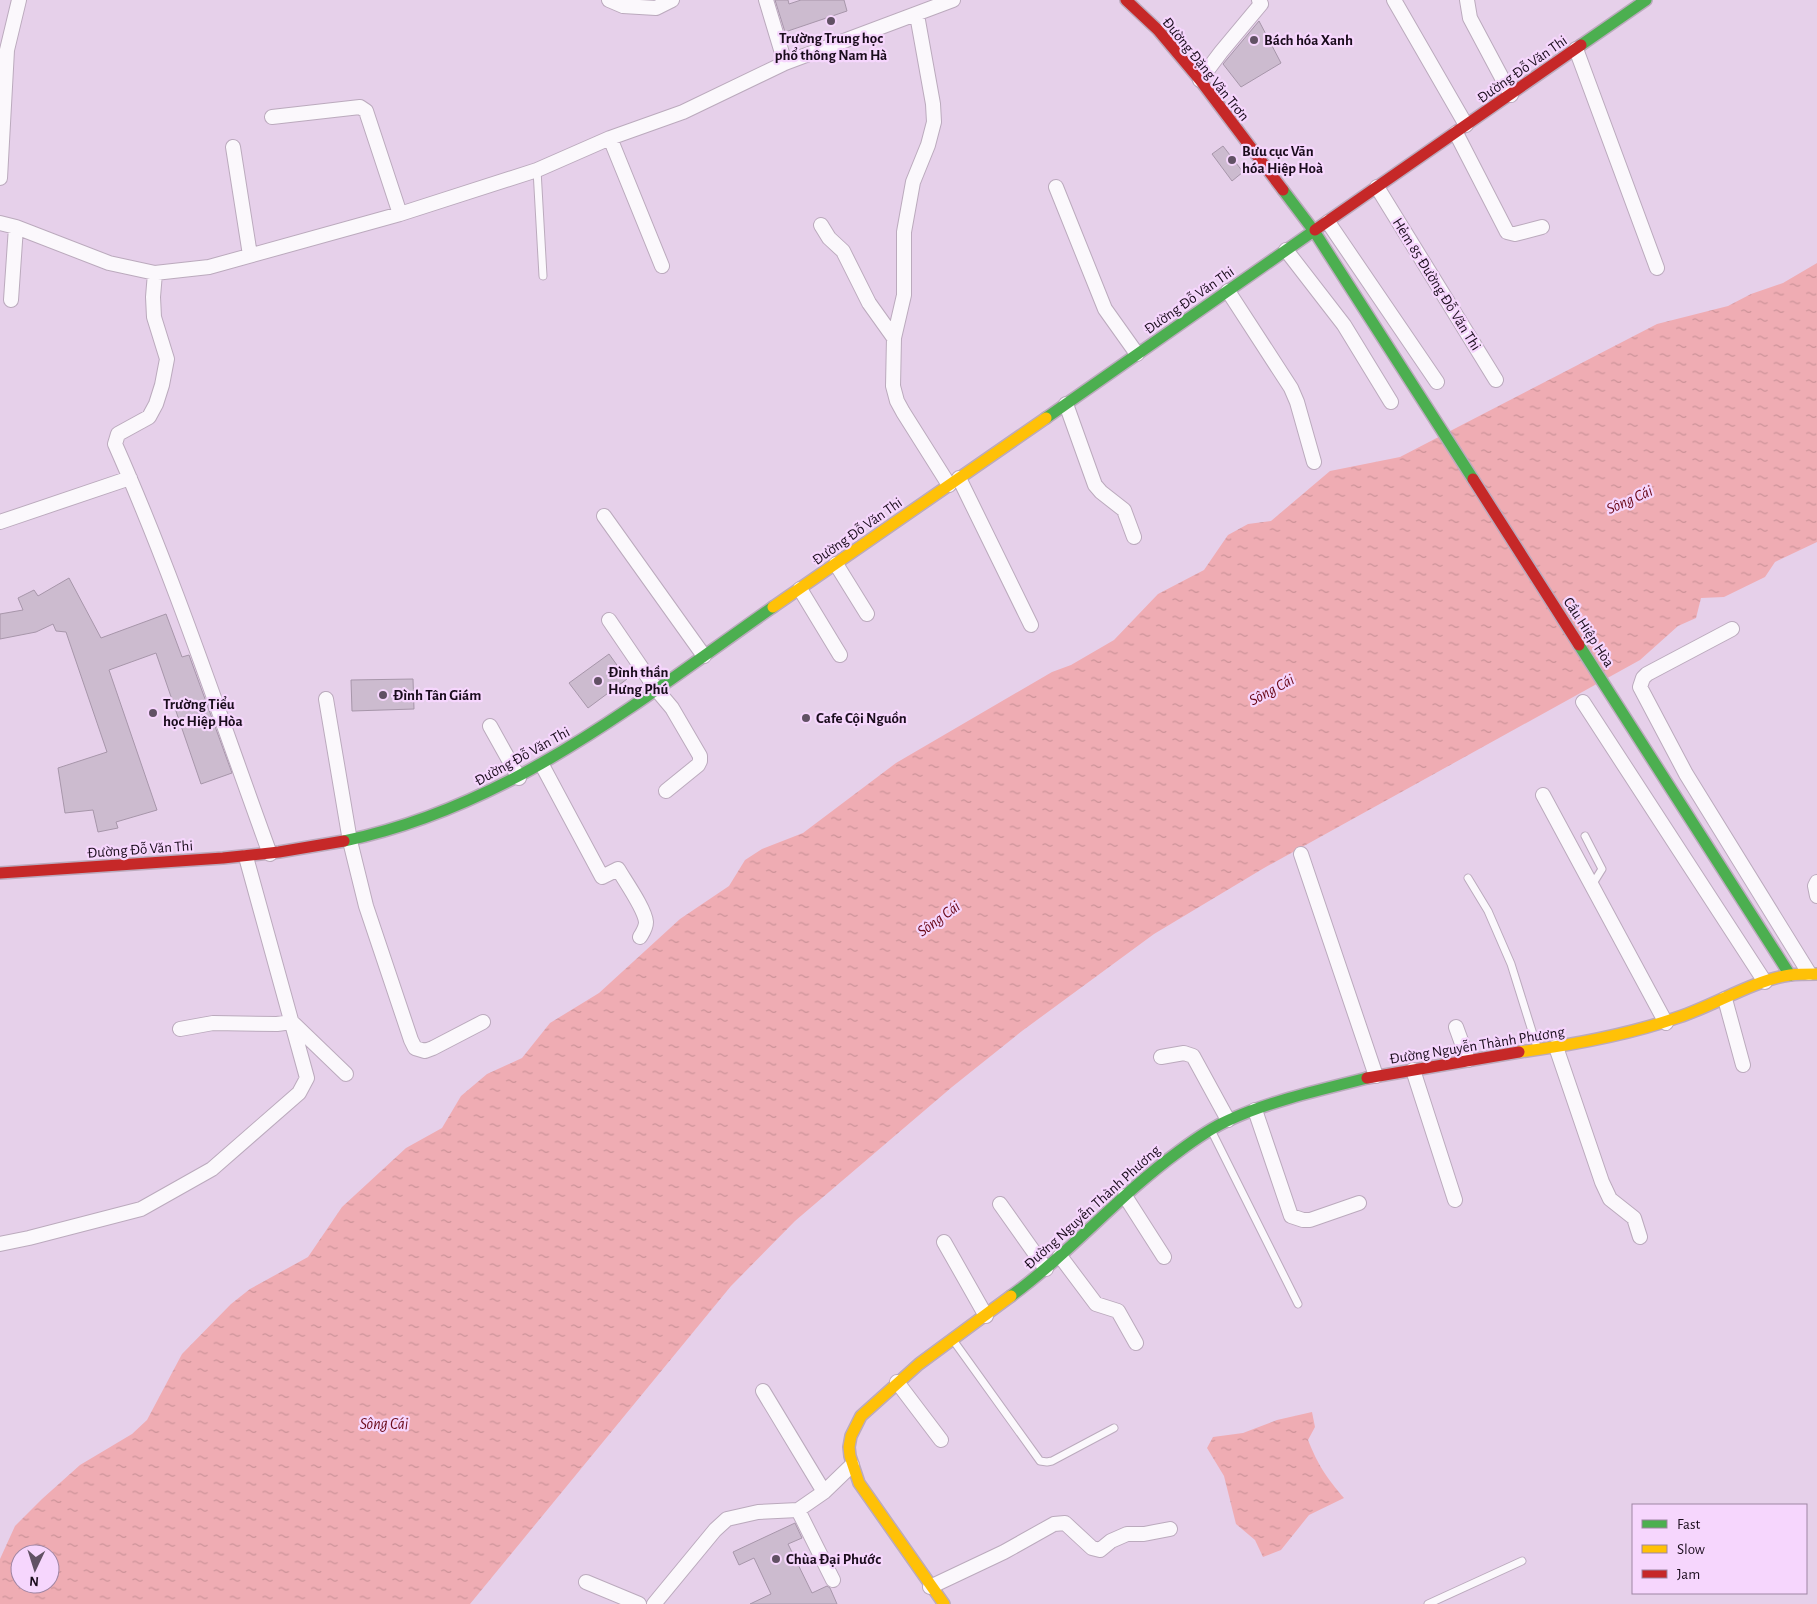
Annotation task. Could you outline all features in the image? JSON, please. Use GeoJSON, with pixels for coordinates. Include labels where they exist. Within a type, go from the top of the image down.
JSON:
{"type":"FeatureCollection","features":[{"type":"Feature","properties":{"kind":"main road","name":"Đường Đặng Văn Trơn"},"geometry":{"type":"LineString","coordinates":[[1126,0],[1158,30],[1200,80],[1314,231],[1363,307]]}},
{"type":"Feature","properties":{"kind":"main road","name":"Đường Đỗ Văn Thi"},"geometry":{"type":"LineString","coordinates":[[0,873],[246,857],[319,847],[350,841],[426,819],[460,806],[519,778],[588,736],[704,656],[1646,0]]}},
{"type":"Feature","properties":{"kind":"main road","name":"Cầu Hiệp Hòa"},"geometry":{"type":"LineString","coordinates":[[1363,307],[1790,975]]}},
{"type":"Feature","properties":{"kind":"main road","name":"Đường Nguyễn Thành Phương"},"geometry":{"type":"LineString","coordinates":[[944,1604],[930,1587],[865,1492],[852,1466],[849,1446],[854,1426],[897,1382],[1046,1269],[1159,1165],[1228,1120],[1336,1085],[1468,1060],[1556,1047],[1666,1023],[1765,982],[1790,975],[1813,974]]}},
{"type":"Feature","properties":{"kind":"street"},"geometry":{"type":"LineString","coordinates":[[0,178],[4,45],[20,0]]}},
{"type":"Feature","properties":{"kind":"street"},"geometry":{"type":"LineString","coordinates":[[610,0],[623,6],[656,8],[672,0]]}},
{"type":"Feature","properties":{"kind":"street"},"geometry":{"type":"LineString","coordinates":[[766,0],[785,63]]}},
{"type":"Feature","properties":{"kind":"street"},"geometry":{"type":"LineString","coordinates":[[0,223],[16,227],[109,263],[155,273],[209,267],[400,214],[537,170],[610,138],[683,112],[785,63],[953,0]]}},
{"type":"Feature","properties":{"kind":"street"},"geometry":{"type":"LineString","coordinates":[[1394,0],[1461,129],[1507,232],[1515,234],[1542,227]]}},
{"type":"Feature","properties":{"kind":"street"},"geometry":{"type":"LineString","coordinates":[[1467,0],[1470,18],[1510,95]]}},
{"type":"Feature","properties":{"kind":"street"},"geometry":{"type":"LineString","coordinates":[[1200,80],[1262,1]]}},
{"type":"Feature","properties":{"kind":"street"},"geometry":{"type":"LineString","coordinates":[[917,15],[933,104],[934,122],[928,146],[913,182],[904,232],[904,295],[894,338],[893,386],[897,400],[954,482],[1031,626]]}},
{"type":"Feature","properties":{"kind":"street"},"geometry":{"type":"LineString","coordinates":[[1576,49],[1657,268]]}},
{"type":"Feature","properties":{"kind":"street"},"geometry":{"type":"LineString","coordinates":[[272,117],[360,107],[366,111],[400,214]]}},
{"type":"Feature","properties":{"kind":"street"},"geometry":{"type":"LineString","coordinates":[[610,138],[662,266]]}},
{"type":"Feature","properties":{"kind":"street"},"geometry":{"type":"LineString","coordinates":[[233,147],[250,255]]}},
{"type":"Feature","properties":{"kind":"street","name":"Hẻm 85 Đường Đỗ Văn Thi"},"geometry":{"type":"LineString","coordinates":[[1377,187],[1496,380]]}},
{"type":"Feature","properties":{"kind":"street"},"geometry":{"type":"LineString","coordinates":[[1056,188],[1105,308],[1137,354]]}},
{"type":"Feature","properties":{"kind":"street"},"geometry":{"type":"LineString","coordinates":[[1328,222],[1437,382]]}},
{"type":"Feature","properties":{"kind":"street"},"geometry":{"type":"LineString","coordinates":[[821,225],[829,238],[843,250],[869,303],[894,338]]}},
{"type":"Feature","properties":{"kind":"street"},"geometry":{"type":"LineString","coordinates":[[11,300],[16,227]]}},
{"type":"Feature","properties":{"kind":"street"},"geometry":{"type":"LineString","coordinates":[[1286,250],[1344,326],[1391,402]]}},
{"type":"Feature","properties":{"kind":"street"},"geometry":{"type":"LineString","coordinates":[[155,273],[154,317],[167,359],[162,385],[156,404],[148,417],[118,434],[115,444],[180,607],[270,854]]}},
{"type":"Feature","properties":{"kind":"street"},"geometry":{"type":"LineString","coordinates":[[1228,292],[1291,388],[1297,402],[1314,462]]}},
{"type":"Feature","properties":{"kind":"street"},"geometry":{"type":"LineString","coordinates":[[1066,404],[1095,484],[1101,492],[1124,510],[1134,537]]}},
{"type":"Feature","properties":{"kind":"street"},"geometry":{"type":"LineString","coordinates":[[0,522],[130,478]]}},
{"type":"Feature","properties":{"kind":"street"},"geometry":{"type":"LineString","coordinates":[[604,516],[704,656]]}},
{"type":"Feature","properties":{"kind":"street"},"geometry":{"type":"LineString","coordinates":[[836,564],[867,614]]}},
{"type":"Feature","properties":{"kind":"street"},"geometry":{"type":"LineString","coordinates":[[800,589],[840,655]]}},
{"type":"Feature","properties":{"kind":"street"},"geometry":{"type":"LineString","coordinates":[[609,620],[656,689],[672,708],[700,756],[698,765],[666,791]]}},
{"type":"Feature","properties":{"kind":"street"},"geometry":{"type":"LineString","coordinates":[[1732,629],[1647,674],[1643,678],[1640,687],[1686,774],[1813,974]]}},
{"type":"Feature","properties":{"kind":"street"},"geometry":{"type":"LineString","coordinates":[[326,699],[350,841],[366,906],[407,1030],[415,1048],[425,1051],[433,1048],[483,1022]]}},
{"type":"Feature","properties":{"kind":"street"},"geometry":{"type":"LineString","coordinates":[[1583,702],[1765,982]]}},
{"type":"Feature","properties":{"kind":"street"},"geometry":{"type":"LineString","coordinates":[[490,726],[519,778]]}},
{"type":"Feature","properties":{"kind":"street"},"geometry":{"type":"LineString","coordinates":[[542,765],[602,877],[618,868],[633,893],[646,924],[640,937]]}},
{"type":"Feature","properties":{"kind":"street"},"geometry":{"type":"LineString","coordinates":[[1542,795],[1666,1023]]}},
{"type":"Feature","properties":{"kind":"street"},"geometry":{"type":"LineString","coordinates":[[1301,854],[1341,978],[1376,1076]]}},
{"type":"Feature","properties":{"kind":"street"},"geometry":{"type":"LineString","coordinates":[[0,1244],[141,1209],[212,1170],[299,1093],[307,1078],[246,857]]}},
{"type":"Feature","properties":{"kind":"street"},"geometry":{"type":"LineString","coordinates":[[1817,882],[1815,886],[1817,896]]}},
{"type":"Feature","properties":{"kind":"street"},"geometry":{"type":"LineString","coordinates":[[1725,999],[1743,1065]]}},
{"type":"Feature","properties":{"kind":"street"},"geometry":{"type":"LineString","coordinates":[[180,1029],[213,1023],[277,1024],[292,1022]]}},
{"type":"Feature","properties":{"kind":"street"},"geometry":{"type":"LineString","coordinates":[[292,1022],[346,1074]]}},
{"type":"Feature","properties":{"kind":"street"},"geometry":{"type":"LineString","coordinates":[[1456,1027],[1468,1060]]}},
{"type":"Feature","properties":{"kind":"street"},"geometry":{"type":"LineString","coordinates":[[1556,1047],[1602,1182],[1610,1199],[1634,1218],[1640,1237]]}},
{"type":"Feature","properties":{"kind":"street"},"geometry":{"type":"LineString","coordinates":[[1161,1056],[1184,1053],[1193,1056],[1228,1120]]}},
{"type":"Feature","properties":{"kind":"street"},"geometry":{"type":"LineString","coordinates":[[1413,1070],[1455,1200]]}},
{"type":"Feature","properties":{"kind":"street"},"geometry":{"type":"LineString","coordinates":[[1255,1110],[1291,1216],[1310,1220],[1359,1203]]}},
{"type":"Feature","properties":{"kind":"street"},"geometry":{"type":"LineString","coordinates":[[1125,1196],[1164,1256]]}},
{"type":"Feature","properties":{"kind":"street"},"geometry":{"type":"LineString","coordinates":[[1000,1204],[1046,1269]]}},
{"type":"Feature","properties":{"kind":"street"},"geometry":{"type":"LineString","coordinates":[[944,1242],[986,1316]]}},
{"type":"Feature","properties":{"kind":"street"},"geometry":{"type":"LineString","coordinates":[[1060,1256],[1096,1304],[1118,1311],[1136,1343]]}},
{"type":"Feature","properties":{"kind":"street"},"geometry":{"type":"LineString","coordinates":[[897,1382],[941,1440]]}},
{"type":"Feature","properties":{"kind":"street"},"geometry":{"type":"LineString","coordinates":[[763,1391],[824,1492]]}},
{"type":"Feature","properties":{"kind":"street"},"geometry":{"type":"LineString","coordinates":[[654,1604],[715,1530],[727,1519],[758,1512],[798,1510],[824,1492],[852,1466]]}},
{"type":"Feature","properties":{"kind":"street"},"geometry":{"type":"LineString","coordinates":[[798,1510],[833,1580]]}},
{"type":"Feature","properties":{"kind":"street"},"geometry":{"type":"LineString","coordinates":[[930,1587],[1004,1552],[1054,1524],[1065,1524],[1092,1548],[1100,1550],[1111,1541],[1127,1534],[1144,1534],[1170,1529]]}},
{"type":"Feature","properties":{"kind":"street"},"geometry":{"type":"LineString","coordinates":[[586,1582],[639,1604]]}},
{"type":"Feature","properties":{"kind":"lane"},"geometry":{"type":"LineString","coordinates":[[537,170],[543,276]]}},
{"type":"Feature","properties":{"kind":"lane"},"geometry":{"type":"LineString","coordinates":[[1584,836],[1602,869],[1592,886]]}},
{"type":"Feature","properties":{"kind":"lane"},"geometry":{"type":"LineString","coordinates":[[1468,878],[1488,911],[1510,964],[1538,1050]]}},
{"type":"Feature","properties":{"kind":"lane"},"geometry":{"type":"LineString","coordinates":[[1210,1130],[1298,1304]]}},
{"type":"Feature","properties":{"kind":"lane"},"geometry":{"type":"LineString","coordinates":[[953,1340],[1040,1461],[1052,1461],[1114,1428]]}},
{"type":"Feature","properties":{"kind":"lane"},"geometry":{"type":"LineString","coordinates":[[1428,1604],[1522,1561]]}},
{"type":"Feature","properties":{"kind":"water","name":"Sông Cái"},"geometry":{"type":"Polygon","coordinates":[[[1817,263],[1817,542],[1775,562],[1765,577],[1724,597],[1701,598],[1696,618],[1678,626],[1640,660],[1264,868],[1154,934],[1022,1031],[952,1087],[795,1221],[731,1286],[470,1604],[0,1604],[0,1559],[15,1526],[80,1465],[132,1434],[147,1420],[182,1354],[231,1304],[250,1289],[308,1257],[342,1207],[406,1148],[442,1128],[461,1096],[487,1074],[522,1058],[550,1023],[599,993],[680,919],[729,886],[745,860],[762,849],[803,833],[896,763],[1052,672],[1071,665],[1114,640],[1158,594],[1204,570],[1228,535],[1248,524],[1271,521],[1330,471],[1400,457],[1657,324],[1728,306],[1751,294],[1783,283],[1817,263]]]}},
{"type":"Feature","properties":{"kind":"water"},"geometry":{"type":"Polygon","coordinates":[[[1312,1412],[1315,1427],[1308,1440],[1323,1470],[1344,1498],[1309,1515],[1281,1550],[1263,1557],[1255,1540],[1236,1524],[1224,1476],[1207,1448],[1213,1437],[1243,1433],[1277,1420],[1312,1412]]]}},
{"type":"Feature","properties":{"kind":"building"},"geometry":{"type":"Polygon","coordinates":[[[775,0],[788,0],[789,4],[801,0],[844,0],[847,11],[785,32],[775,0]]]}},
{"type":"Feature","properties":{"kind":"building","name":"Bách hóa Xanh"},"geometry":{"type":"Polygon","coordinates":[[[1259,21],[1281,63],[1241,87],[1223,64],[1259,21]]]}},
{"type":"Feature","properties":{"kind":"building"},"geometry":{"type":"Polygon","coordinates":[[[1223,146],[1243,172],[1232,181],[1212,154],[1223,146]]]}},
{"type":"Feature","properties":{"kind":"building"},"geometry":{"type":"Polygon","coordinates":[[[69,578],[101,638],[166,614],[182,657],[189,655],[232,773],[201,784],[156,653],[109,670],[157,810],[116,822],[118,828],[98,832],[93,810],[65,813],[58,768],[107,752],[66,632],[56,631],[53,624],[36,632],[0,639],[0,614],[23,610],[18,598],[34,590],[38,596],[69,578]]]}},
{"type":"Feature","properties":{"kind":"building","name":"Đình thần Hưng Phú"},"geometry":{"type":"Polygon","coordinates":[[[609,654],[627,679],[588,708],[569,683],[609,654]]]}},
{"type":"Feature","properties":{"kind":"building","name":"Đình Tân Giám"},"geometry":{"type":"Polygon","coordinates":[[[413,679],[414,709],[352,711],[351,680],[413,679]]]}},
{"type":"Feature","properties":{"kind":"building","name":"Chùa Đại Phước"},"geometry":{"type":"Polygon","coordinates":[[[795,1523],[802,1538],[788,1544],[812,1593],[827,1586],[830,1588],[837,1604],[750,1604],[771,1594],[754,1558],[739,1565],[733,1552],[795,1523]]]}},
{"type":"Feature","properties":{"kind":"traffic: fast"},"geometry":{"type":"LineString","coordinates":[[1581,45],[1646,0]]}},
{"type":"Feature","properties":{"kind":"traffic: fast"},"geometry":{"type":"LineString","coordinates":[[1283,190],[1314,231],[1473,479]]}},
{"type":"Feature","properties":{"kind":"traffic: fast"},"geometry":{"type":"LineString","coordinates":[[1046,418],[1315,230]]}},
{"type":"Feature","properties":{"kind":"traffic: fast"},"geometry":{"type":"LineString","coordinates":[[344,841],[405,825],[462,803],[517,777],[622,714],[773,607]]}},
{"type":"Feature","properties":{"kind":"traffic: fast"},"geometry":{"type":"LineString","coordinates":[[1579,645],[1790,975]]}},
{"type":"Feature","properties":{"kind":"traffic: fast"},"geometry":{"type":"LineString","coordinates":[[1011,1296],[1054,1262],[1156,1169],[1209,1130],[1263,1107],[1367,1078]]}},
{"type":"Feature","properties":{"kind":"traffic: slow"},"geometry":{"type":"LineString","coordinates":[[773,607],[1046,418]]}},
{"type":"Feature","properties":{"kind":"traffic: slow"},"geometry":{"type":"LineString","coordinates":[[1519,1052],[1579,1043],[1640,1029],[1693,1012],[1763,982],[1790,975],[1817,974]]}},
{"type":"Feature","properties":{"kind":"traffic: slow"},"geometry":{"type":"LineString","coordinates":[[944,1604],[859,1483],[850,1456],[851,1436],[861,1416],[919,1364],[1011,1296]]}},
{"type":"Feature","properties":{"kind":"traffic: jam"},"geometry":{"type":"LineString","coordinates":[[1126,0],[1158,30],[1200,80],[1283,190]]}},
{"type":"Feature","properties":{"kind":"traffic: jam"},"geometry":{"type":"LineString","coordinates":[[1315,230],[1581,45]]}},
{"type":"Feature","properties":{"kind":"traffic: jam"},"geometry":{"type":"LineString","coordinates":[[1473,479],[1579,645]]}},
{"type":"Feature","properties":{"kind":"traffic: jam"},"geometry":{"type":"LineString","coordinates":[[0,873],[223,858],[279,852],[344,841]]}},
{"type":"Feature","properties":{"kind":"traffic: jam"},"geometry":{"type":"LineString","coordinates":[[1367,1078],[1519,1052]]}},
{"type":"Feature","properties":{"kind":"place","name":"Trường Trung học phổ thông Nam Hà"},"geometry":{"type":"Point","coordinates":[831,21]}},
{"type":"Feature","properties":{"kind":"place","name":"Bách hóa Xanh"},"geometry":{"type":"Point","coordinates":[1254,40]}},
{"type":"Feature","properties":{"kind":"place","name":"Bưu cục Văn hóa Hiệp Hoà"},"geometry":{"type":"Point","coordinates":[1232,160]}},
{"type":"Feature","properties":{"kind":"place","name":"Đình thần Hưng Phú"},"geometry":{"type":"Point","coordinates":[598,681]}},
{"type":"Feature","properties":{"kind":"place","name":"Đình Tân Giám"},"geometry":{"type":"Point","coordinates":[383,695]}},
{"type":"Feature","properties":{"kind":"place","name":"Trường Tiểu học Hiệp Hòa"},"geometry":{"type":"Point","coordinates":[153,713]}},
{"type":"Feature","properties":{"kind":"place","name":"Cafe Cội Nguồn"},"geometry":{"type":"Point","coordinates":[806,718]}},
{"type":"Feature","properties":{"kind":"place","name":"Chùa Đại Phước"},"geometry":{"type":"Point","coordinates":[776,1559]}}]}
